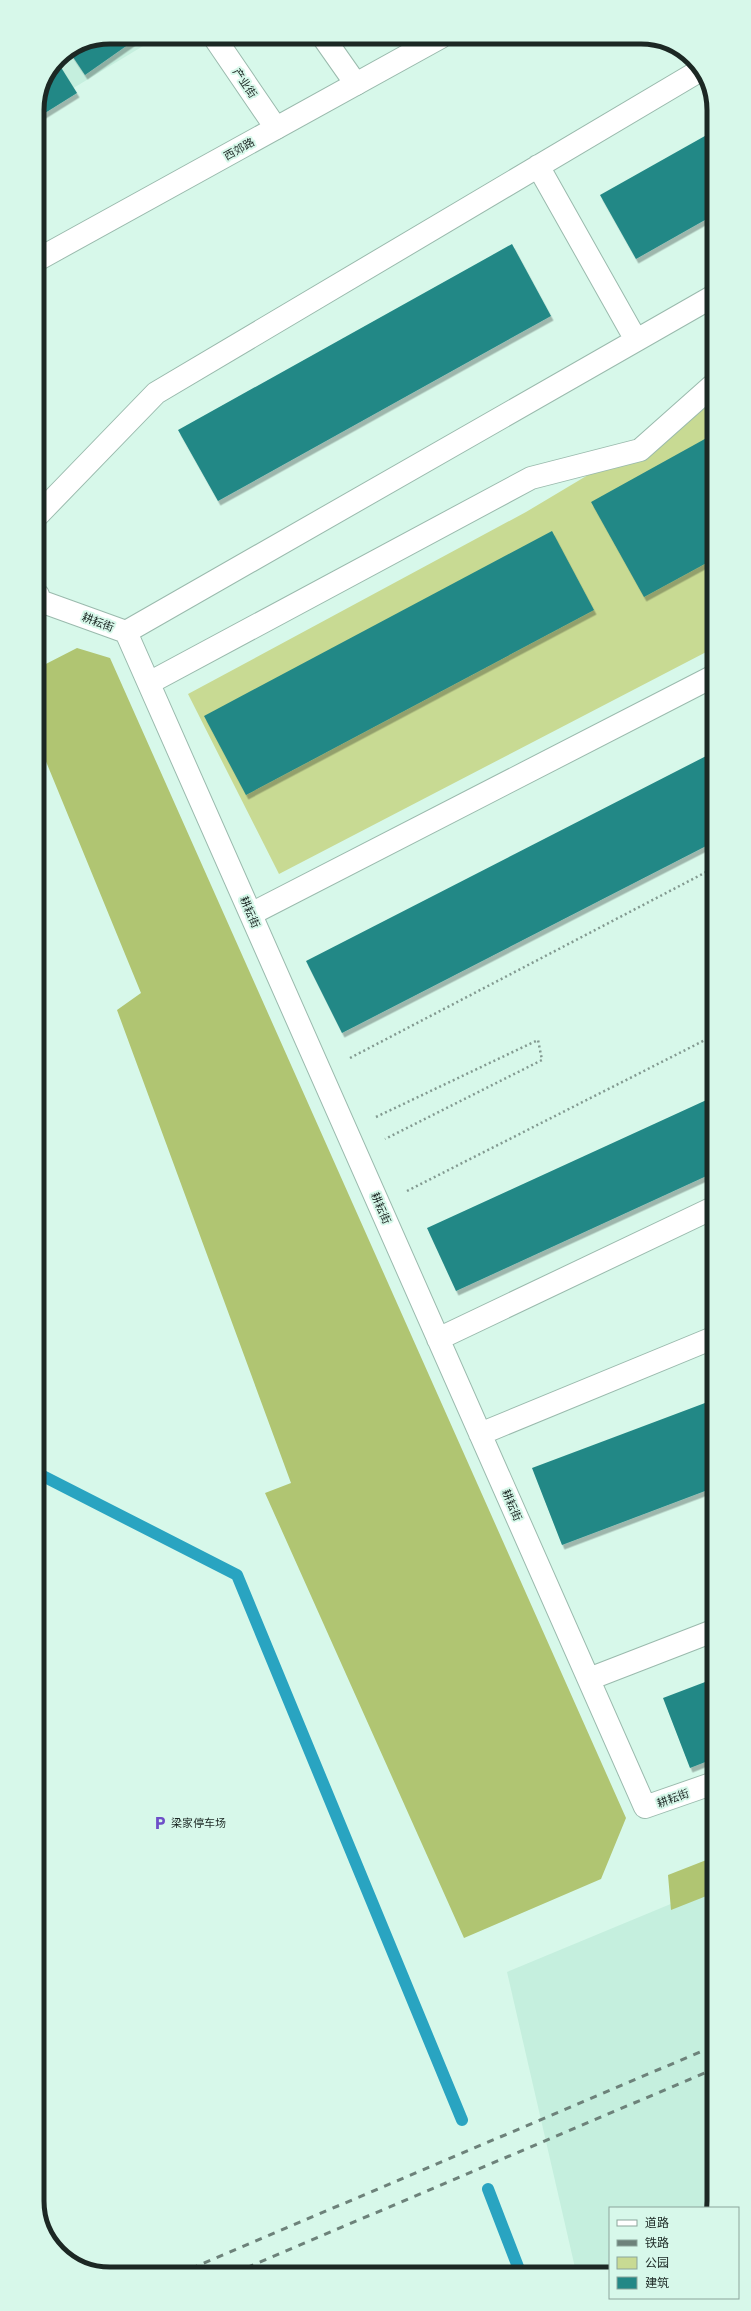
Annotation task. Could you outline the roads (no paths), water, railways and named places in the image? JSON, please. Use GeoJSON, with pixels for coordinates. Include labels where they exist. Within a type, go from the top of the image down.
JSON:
{"type":"FeatureCollection","features":[{"type":"Feature","properties":{"kind":"street","name":"产业街"},"geometry":{"type":"LineString","coordinates":[[219,44],[276,128]]}},
{"type":"Feature","properties":{"kind":"street"},"geometry":{"type":"LineString","coordinates":[[328,44],[356,84]]}},
{"type":"Feature","properties":{"kind":"street","name":"西郊路"},"geometry":{"type":"LineString","coordinates":[[44,256],[428,44]]}},
{"type":"Feature","properties":{"kind":"street"},"geometry":{"type":"LineString","coordinates":[[44,510],[156,393],[696,73]]}},
{"type":"Feature","properties":{"kind":"street"},"geometry":{"type":"LineString","coordinates":[[538,166],[636,340]]}},
{"type":"Feature","properties":{"kind":"street"},"geometry":{"type":"LineString","coordinates":[[126,632],[707,300]]}},
{"type":"Feature","properties":{"kind":"street"},"geometry":{"type":"LineString","coordinates":[[149,683],[531,478],[640,450],[707,390]]}},
{"type":"Feature","properties":{"kind":"street","name":"耕耘街"},"geometry":{"type":"LineString","coordinates":[[44,601],[126,632],[645,1807],[707,1785]]}},
{"type":"Feature","properties":{"kind":"street"},"geometry":{"type":"LineString","coordinates":[[251,914],[707,680]]}},
{"type":"Feature","properties":{"kind":"street"},"geometry":{"type":"LineString","coordinates":[[438,1339],[707,1211]]}},
{"type":"Feature","properties":{"kind":"street"},"geometry":{"type":"LineString","coordinates":[[480,1434],[707,1340]]}},
{"type":"Feature","properties":{"kind":"street"},"geometry":{"type":"LineString","coordinates":[[589,1679],[707,1633]]}},
{"type":"Feature","properties":{"kind":"waterway"},"geometry":{"type":"LineString","coordinates":[[44,1477],[237,1575],[462,2120]]}},
{"type":"Feature","properties":{"kind":"waterway"},"geometry":{"type":"LineString","coordinates":[[488,2189],[518,2267]]}},
{"type":"Feature","properties":{"kind":"railway"},"geometry":{"type":"LineString","coordinates":[[194,2267],[707,2049]]}},
{"type":"Feature","properties":{"kind":"railway"},"geometry":{"type":"LineString","coordinates":[[248,2267],[707,2072]]}},
{"type":"Feature","properties":{"kind":"place","name":"梁家停车场"},"geometry":{"type":"Point","coordinates":[160,1823]}}]}
